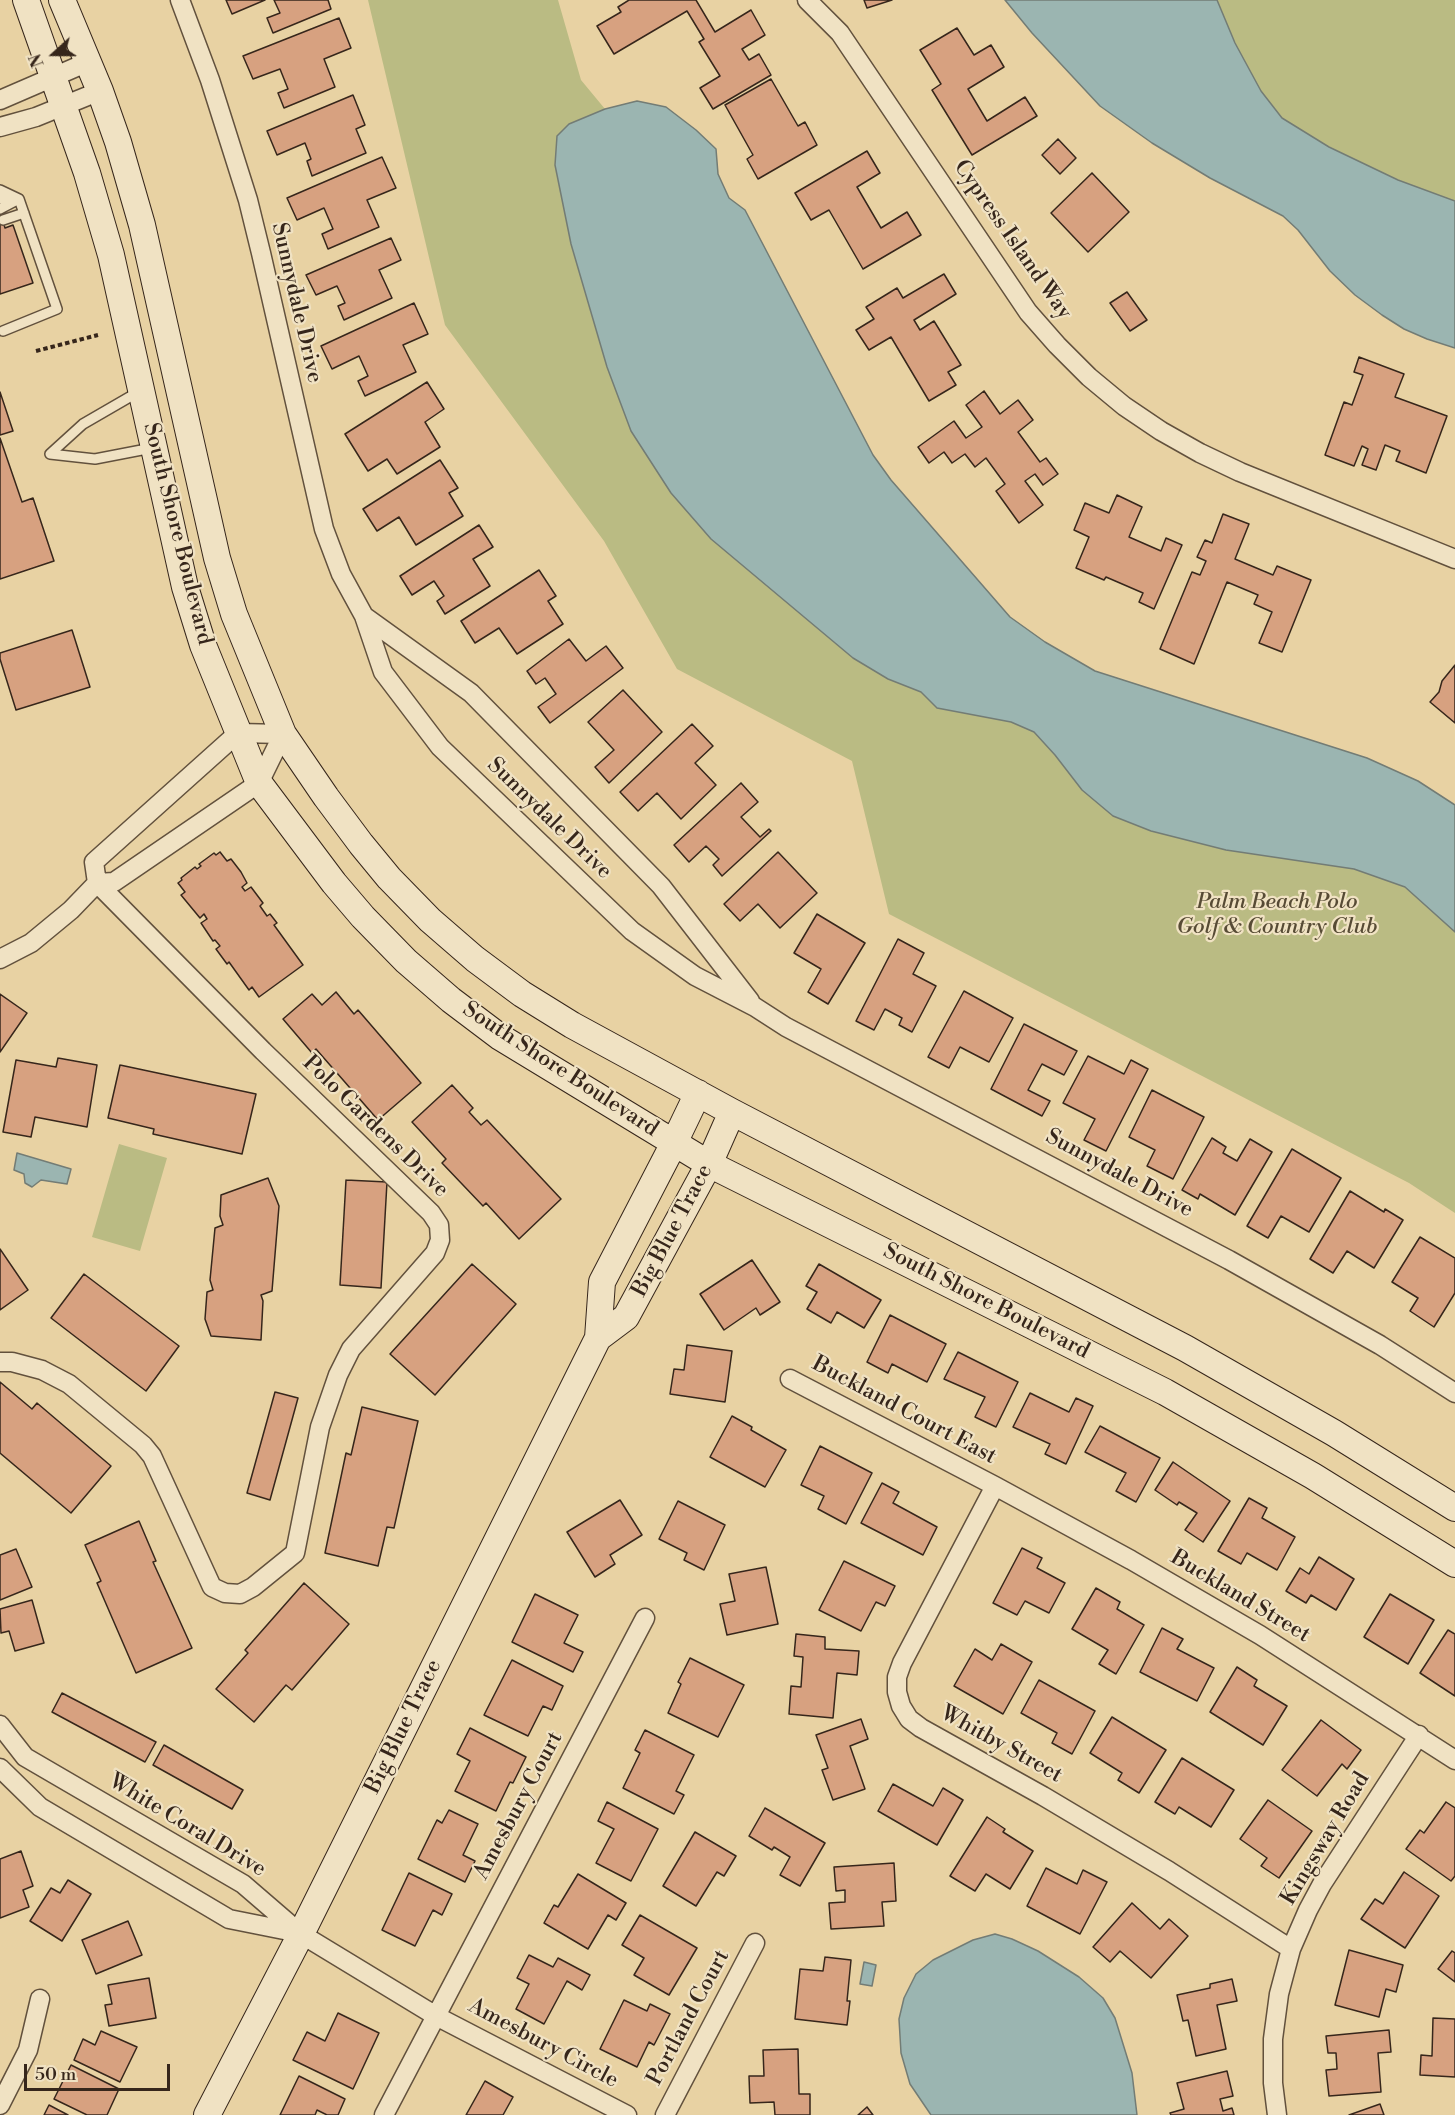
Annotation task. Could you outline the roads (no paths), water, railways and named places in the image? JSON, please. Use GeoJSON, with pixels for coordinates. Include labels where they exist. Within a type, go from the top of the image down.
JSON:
{"type":"FeatureCollection","features":[{"type":"Feature","properties":{"kind":"street","name":"South Shore Boulevard"},"geometry":{"type":"LineString","coordinates":[[26,0],[87,173],[111,255],[186,587],[203,645],[259,783],[334,883],[363,917],[406,961],[451,1000],[500,1037],[709,1164],[1165,1392],[1313,1476],[1455,1564]]}},
{"type":"Feature","properties":{"kind":"street","name":"South Shore Boulevard"},"geometry":{"type":"LineString","coordinates":[[62,0],[100,91],[118,142],[145,236],[217,558],[234,614],[283,734],[326,797],[389,878],[430,920],[475,959],[522,994],[572,1025],[732,1112],[1185,1348],[1334,1433],[1455,1508]]}},
{"type":"Feature","properties":{"kind":"street","name":"Sunnydale Drive"},"geometry":{"type":"LineString","coordinates":[[180,0],[210,80],[241,177],[261,253],[324,529],[341,574],[364,616],[383,672],[440,747],[632,931],[695,976],[755,1007],[786,1027],[1229,1260],[1380,1345],[1455,1393]]}},
{"type":"Feature","properties":{"kind":"street","name":"Cypress Island Way"},"geometry":{"type":"LineString","coordinates":[[807,0],[840,33],[1028,312],[1089,377],[1124,406],[1161,431],[1200,453],[1240,472],[1455,559]]}},
{"type":"Feature","properties":{"kind":"street"},"geometry":{"type":"LineString","coordinates":[[0,100],[88,62]]}},
{"type":"Feature","properties":{"kind":"street"},"geometry":{"type":"LineString","coordinates":[[0,127],[63,107],[100,91]]}},
{"type":"Feature","properties":{"kind":"street","name":"Sunnydale Drive"},"geometry":{"type":"LineString","coordinates":[[364,616],[471,693],[661,886],[755,1007]]}},
{"type":"Feature","properties":{"kind":"street"},"geometry":{"type":"LineString","coordinates":[[0,959],[31,943],[71,910],[97,883],[114,882],[259,783],[283,734],[238,733],[94,862],[97,883]]}},
{"type":"Feature","properties":{"kind":"street","name":"Polo Gardens Drive"},"geometry":{"type":"LineString","coordinates":[[0,1362],[12,1362],[42,1370],[69,1384],[143,1445],[152,1456],[212,1587],[225,1593],[240,1594],[253,1587],[295,1553],[320,1426],[338,1375],[351,1349],[435,1253],[440,1239],[439,1225],[431,1213],[263,1051],[97,883]]}},
{"type":"Feature","properties":{"kind":"street","name":"Big Blue Trace"},"geometry":{"type":"LineString","coordinates":[[207,2115],[302,1934],[598,1338],[602,1282],[698,1093]]}},
{"type":"Feature","properties":{"kind":"street","name":"Big Blue Trace"},"geometry":{"type":"LineString","coordinates":[[598,1338],[626,1317],[709,1164],[732,1112]]}},
{"type":"Feature","properties":{"kind":"street","name":"Buckland Court East"},"geometry":{"type":"LineString","coordinates":[[790,1379],[995,1486]]}},
{"type":"Feature","properties":{"kind":"street","name":"Buckland Street"},"geometry":{"type":"LineString","coordinates":[[995,1486],[1131,1560],[1260,1635],[1455,1760]]}},
{"type":"Feature","properties":{"kind":"street","name":"Whitby Street"},"geometry":{"type":"LineString","coordinates":[[995,1486],[902,1663],[897,1677],[897,1692],[901,1706],[909,1719],[1159,1865],[1291,1949]]}},
{"type":"Feature","properties":{"kind":"street","name":"Amesbury Court"},"geometry":{"type":"LineString","coordinates":[[436,2016],[645,1618]]}},
{"type":"Feature","properties":{"kind":"street","name":"White Coral Drive"},"geometry":{"type":"LineString","coordinates":[[0,1725],[25,1758],[243,1884],[302,1934]]}},
{"type":"Feature","properties":{"kind":"street","name":"Kingsway Road"},"geometry":{"type":"LineString","coordinates":[[1277,2115],[1273,2083],[1273,2038],[1279,1994],[1291,1949],[1322,1884],[1419,1736]]}},
{"type":"Feature","properties":{"kind":"street"},"geometry":{"type":"LineString","coordinates":[[0,1768],[40,1807],[229,1918],[302,1934]]}},
{"type":"Feature","properties":{"kind":"street","name":"Amesbury Circle"},"geometry":{"type":"LineString","coordinates":[[302,1934],[436,2016],[627,2115]]}},
{"type":"Feature","properties":{"kind":"street","name":"Portland Court"},"geometry":{"type":"LineString","coordinates":[[665,2115],[755,1943]]}},
{"type":"Feature","properties":{"kind":"street"},"geometry":{"type":"LineString","coordinates":[[0,2105],[28,2050],[40,1999]]}},
{"type":"Feature","properties":{"kind":"street","name":"Amesbury Circle"},"geometry":{"type":"LineString","coordinates":[[384,2115],[436,2016]]}},
{"type":"Feature","properties":{"kind":"lane"},"geometry":{"type":"LineString","coordinates":[[0,190],[20,199],[57,309],[3,331]]}},
{"type":"Feature","properties":{"kind":"lane"},"geometry":{"type":"LineString","coordinates":[[0,199],[20,199]]}},
{"type":"Feature","properties":{"kind":"lane"},"geometry":{"type":"LineString","coordinates":[[0,209],[20,199]]}},
{"type":"Feature","properties":{"kind":"lane"},"geometry":{"type":"LineString","coordinates":[[3,220],[24,213]]}},
{"type":"Feature","properties":{"kind":"lane"},"geometry":{"type":"LineString","coordinates":[[142,390],[82,424],[50,454],[95,459],[155,448]]}},
{"type":"Feature","properties":{"kind":"water"},"geometry":{"type":"Polygon","coordinates":[[[1005,0],[1217,0],[1235,43],[1261,91],[1282,118],[1329,147],[1398,180],[1455,201],[1455,348],[1404,329],[1382,315],[1355,295],[1330,271],[1298,230],[1283,216],[1210,178],[1152,143],[1100,106],[1032,33],[1005,0]]]}},
{"type":"Feature","properties":{"kind":"water"},"geometry":{"type":"Polygon","coordinates":[[[637,101],[666,107],[716,149],[718,174],[729,198],[745,210],[873,455],[891,480],[1010,617],[1045,642],[1095,671],[1367,758],[1418,781],[1455,805],[1455,932],[1405,887],[1354,869],[1226,850],[1151,831],[1113,816],[1082,790],[1034,732],[1011,722],[937,708],[921,692],[888,679],[853,658],[711,539],[671,493],[631,431],[607,367],[571,244],[555,165],[557,136],[569,124],[605,109],[637,101]]]}},
{"type":"Feature","properties":{"kind":"water"},"geometry":{"type":"Polygon","coordinates":[[[17,1153],[71,1169],[67,1184],[41,1180],[32,1187],[25,1183],[24,1174],[14,1170],[17,1153]]]}},
{"type":"Feature","properties":{"kind":"water"},"geometry":{"type":"Polygon","coordinates":[[[995,1934],[1038,1951],[1079,1977],[1103,1998],[1115,2018],[1132,2073],[1137,2115],[931,2115],[910,2084],[901,2053],[899,2019],[904,1998],[916,1974],[933,1960],[973,1940],[995,1934]]]}},
{"type":"Feature","properties":{"kind":"water"},"geometry":{"type":"Polygon","coordinates":[[[864,1962],[876,1965],[872,1986],[860,1984],[864,1962]]]}},
{"type":"Feature","properties":{"kind":"park label","name":"Palm Beach Polo Golf & Country Club"},"geometry":{"type":"Point","coordinates":[1277,916]}}]}
